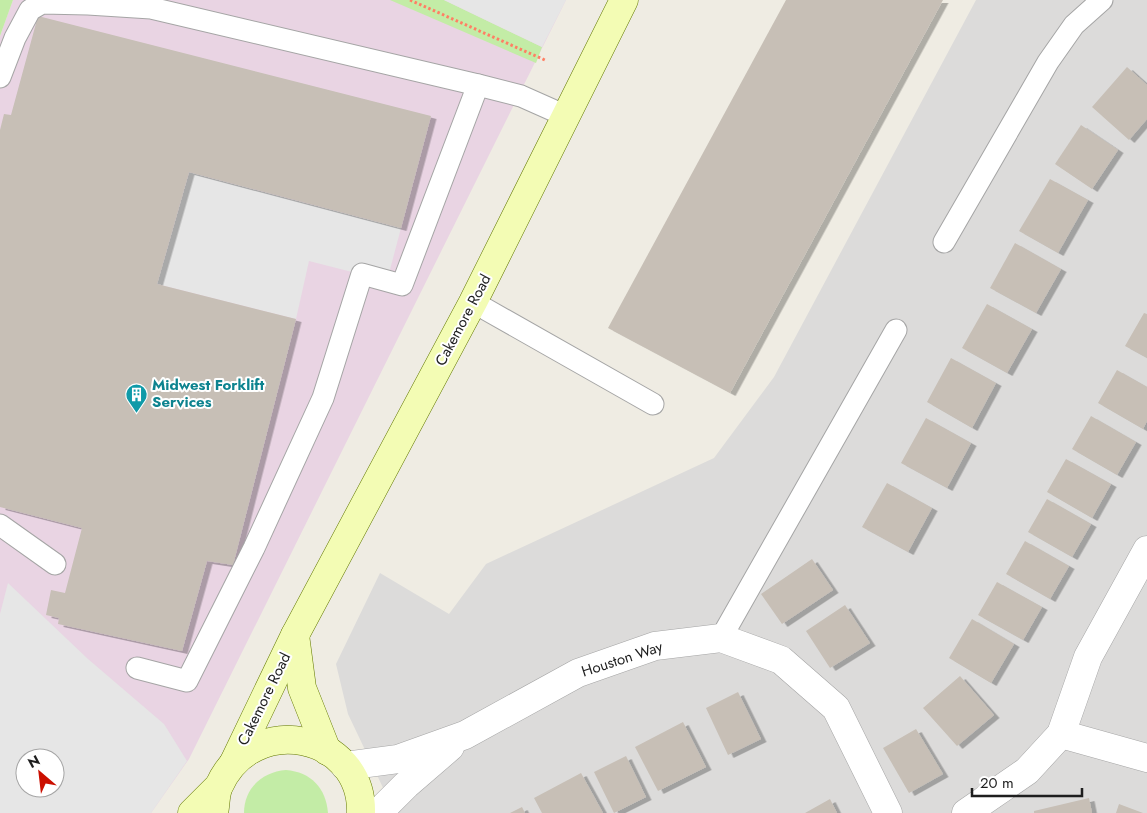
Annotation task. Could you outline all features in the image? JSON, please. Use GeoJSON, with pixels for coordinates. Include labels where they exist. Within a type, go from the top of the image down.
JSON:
{"type":"FeatureCollection","features":[{"type":"Feature","properties":{"kind":"main road","name":"Cakemore Road"},"geometry":{"type":"LineString","coordinates":[[234,762],[295,635],[473,302],[624,0]]}},
{"type":"Feature","properties":{"kind":"main road","name":"Cakemore Road"},"geometry":{"type":"LineString","coordinates":[[295,635],[302,688],[336,759],[358,790],[361,813]]}},
{"type":"Feature","properties":{"kind":"main road"},"geometry":{"type":"LineString","coordinates":[[192,813],[216,800],[234,762],[251,749],[267,742],[282,739],[306,741],[336,759]]}},
{"type":"Feature","properties":{"kind":"street"},"geometry":{"type":"LineString","coordinates":[[966,813],[1027,771],[1061,734],[1088,657],[1147,550]]}},
{"type":"Feature","properties":{"kind":"street","name":"Houston Way"},"geometry":{"type":"LineString","coordinates":[[336,759],[398,759],[464,735],[578,673],[655,646],[721,638],[781,660],[836,708],[888,813]]}},
{"type":"Feature","properties":{"kind":"street"},"geometry":{"type":"LineString","coordinates":[[1061,734],[1147,758]]}},
{"type":"Feature","properties":{"kind":"street","name":"Houston Way"},"geometry":{"type":"LineString","coordinates":[[378,813],[406,785],[464,735]]}},
{"type":"Feature","properties":{"kind":"lane"},"geometry":{"type":"LineString","coordinates":[[944,242],[1048,62],[1074,26],[1102,0]]}},
{"type":"Feature","properties":{"kind":"lane"},"geometry":{"type":"LineString","coordinates":[[0,77],[15,38],[30,10],[42,3],[151,8],[522,96],[566,116]]}},
{"type":"Feature","properties":{"kind":"lane"},"geometry":{"type":"LineString","coordinates":[[138,668],[187,681],[254,548],[323,398],[362,274],[402,285],[478,85]]}},
{"type":"Feature","properties":{"kind":"lane"},"geometry":{"type":"LineString","coordinates":[[473,302],[652,404]]}},
{"type":"Feature","properties":{"kind":"lane"},"geometry":{"type":"LineString","coordinates":[[721,638],[896,330]]}},
{"type":"Feature","properties":{"kind":"lane"},"geometry":{"type":"LineString","coordinates":[[0,525],[55,564]]}},
{"type":"Feature","properties":{"kind":"path"},"geometry":{"type":"LineString","coordinates":[[410,0],[547,61]]}},
{"type":"Feature","properties":{"kind":"shaded area"},"geometry":{"type":"Polygon","coordinates":[[[13,0],[566,0],[189,759],[151,813],[0,813],[0,36],[13,0]]]}},
{"type":"Feature","properties":{"kind":"shaded area"},"geometry":{"type":"Polygon","coordinates":[[[444,0],[566,0],[542,47],[444,0]]]}},
{"type":"Feature","properties":{"kind":"shaded area"},"geometry":{"type":"Polygon","coordinates":[[[976,0],[1147,0],[1147,813],[395,813],[348,714],[336,664],[380,573],[449,614],[486,564],[714,458],[774,377],[976,0]]]}},
{"type":"Feature","properties":{"kind":"shaded area"},"geometry":{"type":"Polygon","coordinates":[[[189,172],[401,228],[387,281],[309,261],[296,319],[157,284],[189,172]]]}},
{"type":"Feature","properties":{"kind":"shaded area"},"geometry":{"type":"Polygon","coordinates":[[[8,583],[88,659],[164,724],[187,761],[151,813],[0,813],[0,614],[8,583]]]}},
{"type":"Feature","properties":{"kind":"green space"},"geometry":{"type":"Polygon","coordinates":[[[0,0],[13,0],[0,36],[0,0]]]}},
{"type":"Feature","properties":{"kind":"green space"},"geometry":{"type":"Polygon","coordinates":[[[390,0],[444,0],[542,47],[536,63],[390,0]]]}},
{"type":"Feature","properties":{"kind":"green space"},"geometry":{"type":"Polygon","coordinates":[[[286,770],[303,774],[316,783],[324,796],[328,813],[244,813],[247,796],[256,783],[269,774],[286,770]]]}},
{"type":"Feature","properties":{"kind":"building"},"geometry":{"type":"Polygon","coordinates":[[[786,0],[943,0],[730,393],[608,328],[786,0]]]}},
{"type":"Feature","properties":{"kind":"building","name":"Midwest Forklift Services"},"geometry":{"type":"Polygon","coordinates":[[[38,16],[431,116],[401,228],[189,172],[157,284],[296,319],[233,565],[207,561],[182,651],[58,624],[59,618],[46,615],[51,590],[65,593],[82,528],[0,507],[0,130],[4,114],[11,115],[38,16]]]}},
{"type":"Feature","properties":{"kind":"building"},"geometry":{"type":"Polygon","coordinates":[[[1127,67],[1147,85],[1147,119],[1129,140],[1092,107],[1127,67]]]}},
{"type":"Feature","properties":{"kind":"building"},"geometry":{"type":"Polygon","coordinates":[[[1081,125],[1118,150],[1092,189],[1055,164],[1081,125]]]}},
{"type":"Feature","properties":{"kind":"building"},"geometry":{"type":"Polygon","coordinates":[[[1050,179],[1088,200],[1058,253],[1019,231],[1050,179]]]}},
{"type":"Feature","properties":{"kind":"building"},"geometry":{"type":"Polygon","coordinates":[[[1015,243],[1061,269],[1036,313],[990,288],[1015,243]]]}},
{"type":"Feature","properties":{"kind":"building"},"geometry":{"type":"Polygon","coordinates":[[[987,304],[1032,329],[1007,373],[962,348],[987,304]]]}},
{"type":"Feature","properties":{"kind":"building"},"geometry":{"type":"Polygon","coordinates":[[[1144,313],[1147,314],[1147,358],[1125,346],[1144,313]]]}},
{"type":"Feature","properties":{"kind":"building"},"geometry":{"type":"Polygon","coordinates":[[[951,358],[996,383],[972,428],[927,402],[951,358]]]}},
{"type":"Feature","properties":{"kind":"building"},"geometry":{"type":"Polygon","coordinates":[[[1117,370],[1147,387],[1147,421],[1143,429],[1098,403],[1117,370]]]}},
{"type":"Feature","properties":{"kind":"building"},"geometry":{"type":"Polygon","coordinates":[[[1091,416],[1136,442],[1117,475],[1072,449],[1091,416]]]}},
{"type":"Feature","properties":{"kind":"building"},"geometry":{"type":"Polygon","coordinates":[[[926,418],[971,443],[947,488],[901,463],[926,418]]]}},
{"type":"Feature","properties":{"kind":"building"},"geometry":{"type":"Polygon","coordinates":[[[1066,459],[1111,484],[1092,518],[1047,492],[1066,459]]]}},
{"type":"Feature","properties":{"kind":"building"},"geometry":{"type":"Polygon","coordinates":[[[887,483],[932,508],[908,552],[862,527],[887,483]]]}},
{"type":"Feature","properties":{"kind":"building"},"geometry":{"type":"Polygon","coordinates":[[[1047,499],[1091,524],[1072,557],[1028,532],[1047,499]]]}},
{"type":"Feature","properties":{"kind":"building"},"geometry":{"type":"Polygon","coordinates":[[[1025,541],[1069,566],[1050,599],[1006,574],[1025,541]]]}},
{"type":"Feature","properties":{"kind":"building"},"geometry":{"type":"Polygon","coordinates":[[[812,559],[833,590],[782,624],[761,594],[812,559]]]}},
{"type":"Feature","properties":{"kind":"building"},"geometry":{"type":"Polygon","coordinates":[[[997,582],[1042,607],[1023,640],[978,615],[997,582]]]}},
{"type":"Feature","properties":{"kind":"building"},"geometry":{"type":"Polygon","coordinates":[[[845,605],[870,643],[830,668],[806,631],[845,605]]]}},
{"type":"Feature","properties":{"kind":"building"},"geometry":{"type":"Polygon","coordinates":[[[972,619],[1014,644],[991,683],[949,658],[972,619]]]}},
{"type":"Feature","properties":{"kind":"building"},"geometry":{"type":"Polygon","coordinates":[[[960,676],[994,715],[957,746],[923,708],[960,676]]]}},
{"type":"Feature","properties":{"kind":"building"},"geometry":{"type":"Polygon","coordinates":[[[738,692],[761,739],[728,755],[706,708],[738,692]]]}},
{"type":"Feature","properties":{"kind":"building"},"geometry":{"type":"Polygon","coordinates":[[[683,722],[706,767],[658,791],[635,747],[683,722]]]}},
{"type":"Feature","properties":{"kind":"building"},"geometry":{"type":"Polygon","coordinates":[[[916,729],[943,774],[909,793],[883,748],[916,729]]]}},
{"type":"Feature","properties":{"kind":"building"},"geometry":{"type":"Polygon","coordinates":[[[626,756],[646,797],[614,813],[594,772],[626,756]]]}},
{"type":"Feature","properties":{"kind":"building"},"geometry":{"type":"Polygon","coordinates":[[[581,773],[603,813],[542,813],[534,798],[581,773]]]}},
{"type":"Feature","properties":{"kind":"building"},"geometry":{"type":"Polygon","coordinates":[[[1089,798],[1092,813],[1034,813],[1034,811],[1089,798]]]}},
{"type":"Feature","properties":{"kind":"building"},"geometry":{"type":"Polygon","coordinates":[[[830,799],[837,813],[805,813],[830,799]]]}},
{"type":"Feature","properties":{"kind":"building"},"geometry":{"type":"Polygon","coordinates":[[[1119,804],[1143,813],[1116,813],[1119,804]]]}},
{"type":"Feature","properties":{"kind":"building"},"geometry":{"type":"Polygon","coordinates":[[[522,807],[525,813],[510,813],[522,807]]]}},
{"type":"Feature","properties":{"kind":"place","name":"Midwest Forklift Services"},"geometry":{"type":"Point","coordinates":[136,413]}}]}
